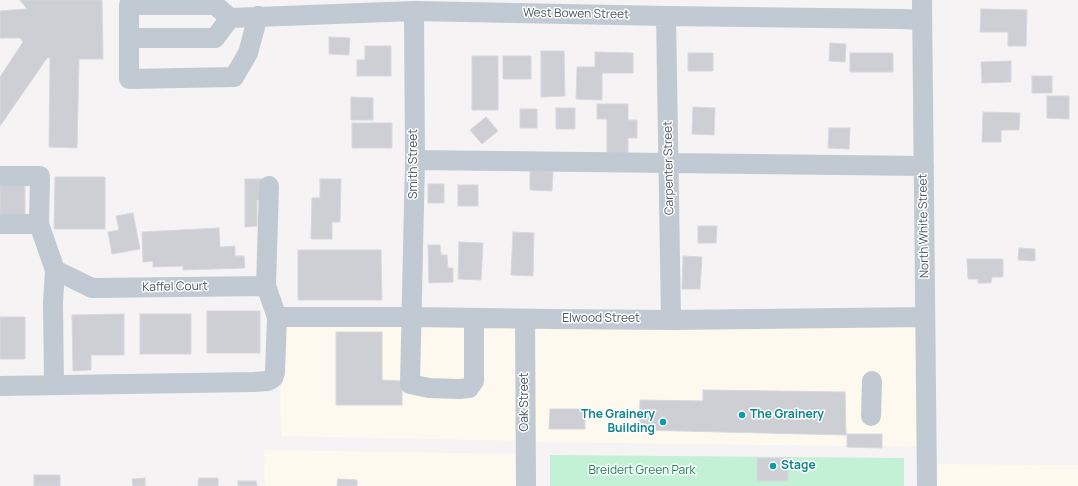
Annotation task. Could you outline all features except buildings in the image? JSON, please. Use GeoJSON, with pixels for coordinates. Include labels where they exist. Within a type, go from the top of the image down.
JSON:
{"type":"FeatureCollection","features":[{"type":"Feature","properties":{"kind":"street","name":"North White Street"},"geometry":{"type":"LineString","coordinates":[[922,0],[927,486]]}},
{"type":"Feature","properties":{"kind":"street"},"geometry":{"type":"LineString","coordinates":[[129,38],[215,38],[230,18],[215,5],[129,5],[129,38],[129,79],[234,77],[248,53],[258,16]]}},
{"type":"Feature","properties":{"kind":"street","name":"West Bowen Street"},"geometry":{"type":"LineString","coordinates":[[230,18],[414,11],[922,20]]}},
{"type":"Feature","properties":{"kind":"street","name":"Smith Street"},"geometry":{"type":"LineString","coordinates":[[414,11],[415,160],[410,384],[429,388],[469,388],[474,381],[474,318]]}},
{"type":"Feature","properties":{"kind":"street","name":"Carpenter Street"},"geometry":{"type":"LineString","coordinates":[[666,16],[671,320]]}},
{"type":"Feature","properties":{"kind":"street"},"geometry":{"type":"LineString","coordinates":[[415,160],[924,166]]}},
{"type":"Feature","properties":{"kind":"street"},"geometry":{"type":"LineString","coordinates":[[0,176],[40,176],[40,224],[55,270],[52,303],[54,384]]}},
{"type":"Feature","properties":{"kind":"street"},"geometry":{"type":"LineString","coordinates":[[0,386],[268,381],[273,378],[275,372],[277,317],[266,286],[269,186]]}},
{"type":"Feature","properties":{"kind":"street"},"geometry":{"type":"LineString","coordinates":[[0,224],[40,224]]}},
{"type":"Feature","properties":{"kind":"street","name":"Kaffel Court"},"geometry":{"type":"LineString","coordinates":[[55,270],[92,288],[266,286]]}},
{"type":"Feature","properties":{"kind":"street","name":"Elwood Street"},"geometry":{"type":"LineString","coordinates":[[277,317],[671,320],[925,318]]}},
{"type":"Feature","properties":{"kind":"street","name":"Oak Street"},"geometry":{"type":"LineString","coordinates":[[525,319],[526,486]]}},
{"type":"Feature","properties":{"kind":"street"},"geometry":{"type":"LineString","coordinates":[[871,416],[872,380]]}},
{"type":"Feature","properties":{"kind":"shaded area"},"geometry":{"type":"Polygon","coordinates":[[[280,319],[523,321],[524,441],[281,436],[280,319]]]}},
{"type":"Feature","properties":{"kind":"shaded area"},"geometry":{"type":"Polygon","coordinates":[[[922,321],[923,447],[529,442],[528,322],[922,321]]]}},
{"type":"Feature","properties":{"kind":"shaded area"},"geometry":{"type":"Polygon","coordinates":[[[264,450],[524,454],[524,486],[265,486],[264,450]]]}},
{"type":"Feature","properties":{"kind":"shaded area"},"geometry":{"type":"Polygon","coordinates":[[[930,464],[1078,465],[1078,486],[930,486],[930,464]]]}},
{"type":"Feature","properties":{"kind":"green space","name":"Breidert Green Park"},"geometry":{"type":"Polygon","coordinates":[[[550,455],[904,458],[904,486],[550,486],[550,455]]]}},
{"type":"Feature","properties":{"kind":"place","name":"The Grainery"},"geometry":{"type":"Point","coordinates":[742,415]}},
{"type":"Feature","properties":{"kind":"place","name":"The Grainery Building"},"geometry":{"type":"Point","coordinates":[663,422]}},
{"type":"Feature","properties":{"kind":"place","name":"Stage"},"geometry":{"type":"Point","coordinates":[773,466]}}]}
